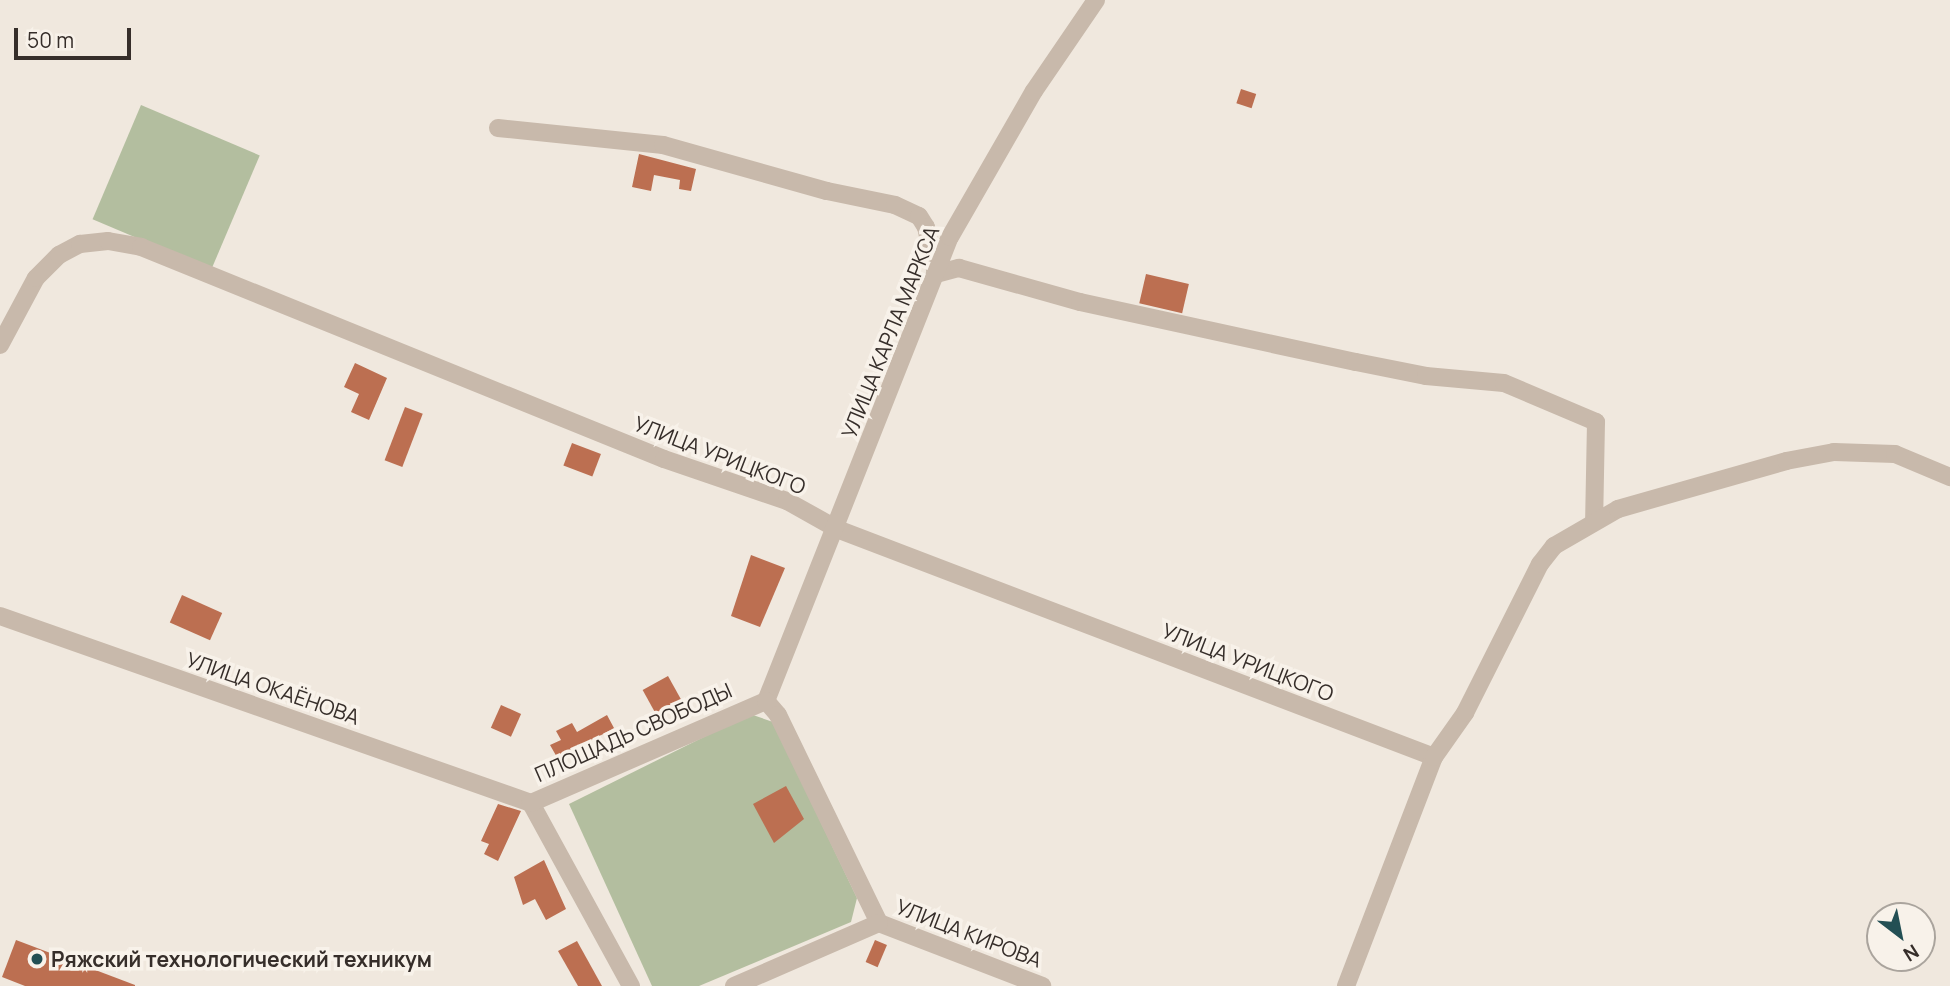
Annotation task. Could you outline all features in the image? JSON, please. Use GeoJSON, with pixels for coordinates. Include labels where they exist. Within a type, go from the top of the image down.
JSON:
{"type":"FeatureCollection","features":[{"type":"Feature","properties":{"kind":"street","name":"УЛИЦА КАРЛА МАРКСА"},"geometry":{"type":"LineString","coordinates":[[766,701],[837,529],[950,237],[1034,91],[1096,0]]}},
{"type":"Feature","properties":{"kind":"street"},"geometry":{"type":"LineString","coordinates":[[498,128],[663,145],[827,191],[895,205],[919,216],[926,227],[936,274],[959,268],[1080,302],[1426,376],[1504,383],[1596,422],[1594,522]]}},
{"type":"Feature","properties":{"kind":"street","name":"УЛИЦА УРИЦКОГО"},"geometry":{"type":"LineString","coordinates":[[0,345],[36,278],[59,255],[80,244],[108,242],[141,247],[664,458],[787,500],[837,529],[1434,757]]}},
{"type":"Feature","properties":{"kind":"street"},"geometry":{"type":"LineString","coordinates":[[1346,986],[1434,757],[1465,713],[1540,564],[1554,546],[1594,522],[1667,494],[1834,452],[1895,454],[1950,477]]}},
{"type":"Feature","properties":{"kind":"street","name":"УЛИЦА ОКАЁНОВА"},"geometry":{"type":"LineString","coordinates":[[0,616],[531,803]]}},
{"type":"Feature","properties":{"kind":"street","name":"ПЛОЩАДЬ СВОБОДЫ"},"geometry":{"type":"LineString","coordinates":[[631,986],[531,803],[766,701],[778,715],[878,923]]}},
{"type":"Feature","properties":{"kind":"street"},"geometry":{"type":"LineString","coordinates":[[734,986],[878,923]]}},
{"type":"Feature","properties":{"kind":"street","name":"УЛИЦА КИРОВА"},"geometry":{"type":"LineString","coordinates":[[878,923],[1042,986]]}},
{"type":"Feature","properties":{"kind":"green space"},"geometry":{"type":"Polygon","coordinates":[[[141,105],[260,155],[211,270],[93,219],[141,105]]]}},
{"type":"Feature","properties":{"kind":"green space"},"geometry":{"type":"Polygon","coordinates":[[[750,714],[773,722],[857,898],[851,922],[699,986],[652,986],[569,804],[750,714]]]}},
{"type":"Feature","properties":{"kind":"building"},"geometry":{"type":"Polygon","coordinates":[[[1241,89],[1256,94],[1252,108],[1236,103],[1241,89]]]}},
{"type":"Feature","properties":{"kind":"building"},"geometry":{"type":"Polygon","coordinates":[[[639,154],[696,169],[691,191],[679,189],[680,180],[654,175],[651,191],[632,187],[639,154]]]}},
{"type":"Feature","properties":{"kind":"building"},"geometry":{"type":"Polygon","coordinates":[[[1146,274],[1189,284],[1182,313],[1139,303],[1146,274]]]}},
{"type":"Feature","properties":{"kind":"building"},"geometry":{"type":"Polygon","coordinates":[[[355,363],[387,378],[369,420],[351,412],[359,394],[344,387],[355,363]]]}},
{"type":"Feature","properties":{"kind":"building"},"geometry":{"type":"Polygon","coordinates":[[[405,407],[423,414],[402,467],[385,460],[405,407]]]}},
{"type":"Feature","properties":{"kind":"building"},"geometry":{"type":"Polygon","coordinates":[[[572,443],[601,454],[592,477],[563,465],[572,443]]]}},
{"type":"Feature","properties":{"kind":"building"},"geometry":{"type":"Polygon","coordinates":[[[751,555],[785,568],[760,627],[731,616],[751,555]]]}},
{"type":"Feature","properties":{"kind":"building"},"geometry":{"type":"Polygon","coordinates":[[[182,595],[222,613],[210,640],[170,622],[182,595]]]}},
{"type":"Feature","properties":{"kind":"building"},"geometry":{"type":"Polygon","coordinates":[[[668,676],[682,701],[657,715],[643,690],[668,676]]]}},
{"type":"Feature","properties":{"kind":"building"},"geometry":{"type":"Polygon","coordinates":[[[501,705],[521,714],[511,737],[491,728],[501,705]]]}},
{"type":"Feature","properties":{"kind":"building"},"geometry":{"type":"Polygon","coordinates":[[[607,715],[614,728],[558,759],[550,745],[561,740],[556,731],[572,723],[577,732],[607,715]]]}},
{"type":"Feature","properties":{"kind":"building"},"geometry":{"type":"Polygon","coordinates":[[[786,786],[804,819],[774,843],[753,804],[786,786]]]}},
{"type":"Feature","properties":{"kind":"building"},"geometry":{"type":"Polygon","coordinates":[[[498,804],[521,811],[498,861],[484,854],[489,844],[481,841],[498,804]]]}},
{"type":"Feature","properties":{"kind":"building"},"geometry":{"type":"Polygon","coordinates":[[[544,860],[566,909],[546,920],[535,899],[523,905],[514,877],[544,860]]]}},
{"type":"Feature","properties":{"kind":"building","name":"Ряжский технологический техникум"},"geometry":{"type":"Polygon","coordinates":[[[16,940],[135,986],[25,986],[2,977],[16,940]]]}},
{"type":"Feature","properties":{"kind":"building"},"geometry":{"type":"Polygon","coordinates":[[[875,940],[887,945],[878,967],[866,962],[875,940]]]}},
{"type":"Feature","properties":{"kind":"building"},"geometry":{"type":"Polygon","coordinates":[[[577,941],[602,986],[578,986],[558,951],[577,941]]]}},
{"type":"Feature","properties":{"kind":"place","name":"Ряжский технологический техникум"},"geometry":{"type":"Point","coordinates":[37,959]}}]}
